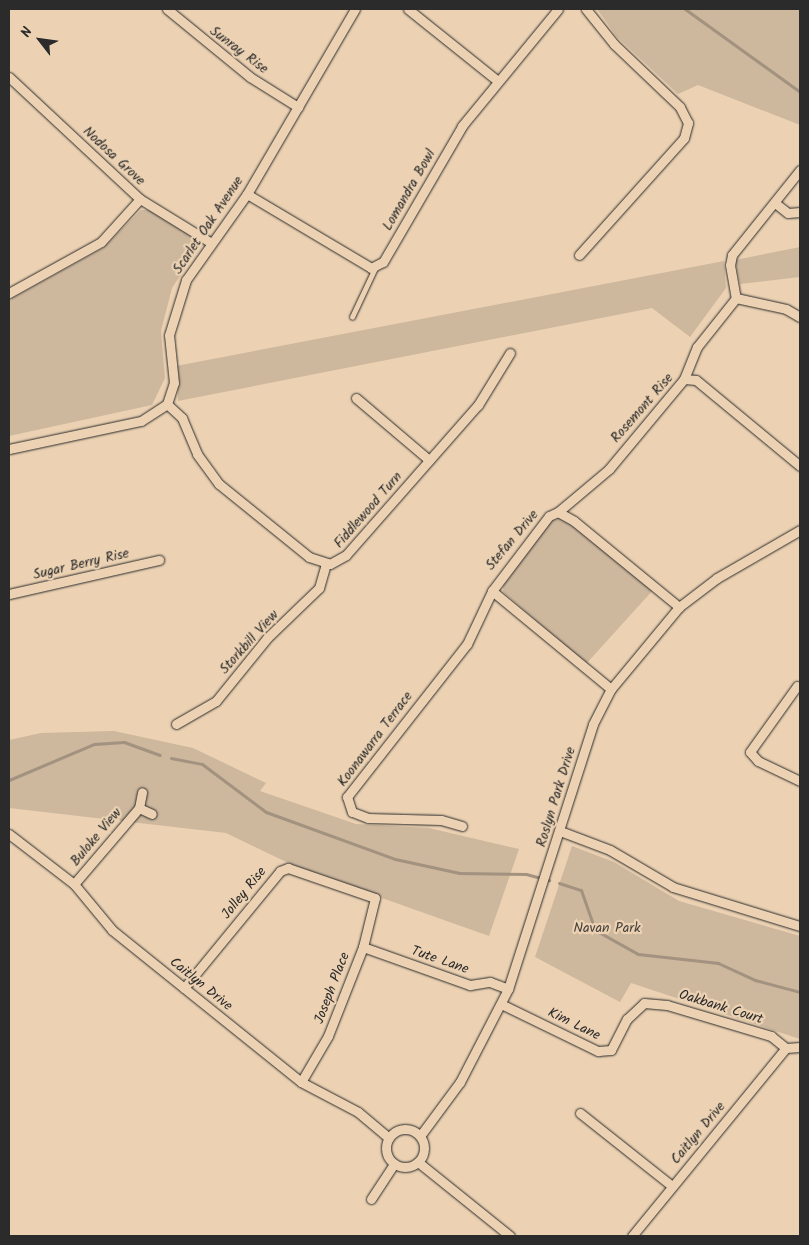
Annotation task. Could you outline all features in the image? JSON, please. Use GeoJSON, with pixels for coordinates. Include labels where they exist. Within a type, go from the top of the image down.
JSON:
{"type":"FeatureCollection","features":[{"type":"Feature","properties":{"kind":"street","name":"Sunray Rise"},"geometry":{"type":"LineString","coordinates":[[167,9],[250,77],[298,107]]}},
{"type":"Feature","properties":{"kind":"street","name":"Scarlet Oak Avenue"},"geometry":{"type":"LineString","coordinates":[[167,404],[174,383],[169,348],[175,307],[186,280],[210,242],[247,194],[355,9]]}},
{"type":"Feature","properties":{"kind":"street"},"geometry":{"type":"LineString","coordinates":[[408,9],[498,81]]}},
{"type":"Feature","properties":{"kind":"street","name":"Lomandra Bowl"},"geometry":{"type":"LineString","coordinates":[[376,266],[383,262],[462,126],[558,9]]}},
{"type":"Feature","properties":{"kind":"street"},"geometry":{"type":"LineString","coordinates":[[579,255],[684,138],[688,123],[680,107],[614,44],[586,9]]}},
{"type":"Feature","properties":{"kind":"street","name":"Nodosa Grove"},"geometry":{"type":"LineString","coordinates":[[9,77],[140,199],[210,242]]}},
{"type":"Feature","properties":{"kind":"street"},"geometry":{"type":"LineString","coordinates":[[684,379],[696,347],[736,298],[732,255],[800,170]]}},
{"type":"Feature","properties":{"kind":"street"},"geometry":{"type":"LineString","coordinates":[[247,194],[372,268],[376,266]]}},
{"type":"Feature","properties":{"kind":"street"},"geometry":{"type":"LineString","coordinates":[[9,293],[101,242],[140,199]]}},
{"type":"Feature","properties":{"kind":"street"},"geometry":{"type":"LineString","coordinates":[[775,203],[788,213],[800,212]]}},
{"type":"Feature","properties":{"kind":"street"},"geometry":{"type":"LineString","coordinates":[[736,298],[786,309],[800,317]]}},
{"type":"Feature","properties":{"kind":"street","name":"Fiddlewood Turn"},"geometry":{"type":"LineString","coordinates":[[326,564],[341,560],[478,405],[510,352]]}},
{"type":"Feature","properties":{"kind":"street","name":"Rosemont Rise"},"geometry":{"type":"LineString","coordinates":[[558,512],[609,469],[684,379],[696,380],[800,466]]}},
{"type":"Feature","properties":{"kind":"street"},"geometry":{"type":"LineString","coordinates":[[356,398],[430,460]]}},
{"type":"Feature","properties":{"kind":"street"},"geometry":{"type":"LineString","coordinates":[[9,449],[141,421],[167,404],[182,418],[197,454],[219,484],[309,557],[326,564]]}},
{"type":"Feature","properties":{"kind":"street","name":"Stefan Drive"},"geometry":{"type":"LineString","coordinates":[[611,689],[492,591],[543,523],[558,512],[574,520],[679,608]]}},
{"type":"Feature","properties":{"kind":"street","name":"Roslyn Park Drive"},"geometry":{"type":"LineString","coordinates":[[420,1136],[460,1082],[508,989],[539,901],[593,724],[611,689],[679,608],[717,578],[800,530]]}},
{"type":"Feature","properties":{"kind":"street","name":"Sugar Berry Rise"},"geometry":{"type":"LineString","coordinates":[[9,594],[159,560]]}},
{"type":"Feature","properties":{"kind":"street","name":"Storkbill View"},"geometry":{"type":"LineString","coordinates":[[176,724],[216,701],[267,638],[319,588],[326,564]]}},
{"type":"Feature","properties":{"kind":"street","name":"Koonawarra Terrace"},"geometry":{"type":"LineString","coordinates":[[462,826],[441,820],[368,818],[352,812],[347,797],[467,644],[492,591]]}},
{"type":"Feature","properties":{"kind":"street"},"geometry":{"type":"LineString","coordinates":[[797,686],[750,752],[758,761],[800,781]]}},
{"type":"Feature","properties":{"kind":"street","name":"Buloke View"},"geometry":{"type":"LineString","coordinates":[[74,884],[138,808],[142,792]]}},
{"type":"Feature","properties":{"kind":"street","name":"Buloke View"},"geometry":{"type":"LineString","coordinates":[[138,808],[152,814]]}},
{"type":"Feature","properties":{"kind":"street"},"geometry":{"type":"LineString","coordinates":[[560,830],[610,850],[672,888],[800,926]]}},
{"type":"Feature","properties":{"kind":"street","name":"Caitlyn Drive"},"geometry":{"type":"LineString","coordinates":[[9,834],[74,884],[112,930],[301,1082],[358,1112],[389,1138]]}},
{"type":"Feature","properties":{"kind":"street","name":"Jolley Rise"},"geometry":{"type":"LineString","coordinates":[[184,988],[280,871],[288,868],[375,898]]}},
{"type":"Feature","properties":{"kind":"street","name":"Joseph Place"},"geometry":{"type":"LineString","coordinates":[[301,1082],[328,1036],[363,947],[375,898]]}},
{"type":"Feature","properties":{"kind":"street","name":"Tute Lane"},"geometry":{"type":"LineString","coordinates":[[363,947],[470,985],[490,982],[508,989]]}},
{"type":"Feature","properties":{"kind":"street","name":"Kim Lane"},"geometry":{"type":"LineString","coordinates":[[501,1004],[604,1052],[611,1050],[627,1020],[644,1003]]}},
{"type":"Feature","properties":{"kind":"street","name":"Oakbank Court"},"geometry":{"type":"LineString","coordinates":[[644,1003],[667,1005],[771,1036],[786,1048]]}},
{"type":"Feature","properties":{"kind":"street"},"geometry":{"type":"LineString","coordinates":[[786,1048],[800,1047]]}},
{"type":"Feature","properties":{"kind":"street","name":"Caitlyn Drive"},"geometry":{"type":"LineString","coordinates":[[632,1236],[786,1048]]}},
{"type":"Feature","properties":{"kind":"street"},"geometry":{"type":"LineString","coordinates":[[580,1113],[672,1186]]}},
{"type":"Feature","properties":{"kind":"street"},"geometry":{"type":"LineString","coordinates":[[405,1129],[420,1136],[424,1149],[418,1162],[406,1167],[394,1164],[387,1153],[389,1138],[405,1129]]}},
{"type":"Feature","properties":{"kind":"street"},"geometry":{"type":"LineString","coordinates":[[418,1162],[510,1236]]}},
{"type":"Feature","properties":{"kind":"street"},"geometry":{"type":"LineString","coordinates":[[371,1199],[394,1164]]}},
{"type":"Feature","properties":{"kind":"lane"},"geometry":{"type":"LineString","coordinates":[[352,317],[376,266]]}},
{"type":"Feature","properties":{"kind":"green space"},"geometry":{"type":"Polygon","coordinates":[[[597,9],[800,9],[800,125],[698,85],[678,94],[617,37],[597,9]]]}},
{"type":"Feature","properties":{"kind":"green space"},"geometry":{"type":"Polygon","coordinates":[[[141,210],[152,210],[192,237],[196,252],[172,288],[161,331],[165,378],[152,405],[9,436],[9,300],[103,248],[141,210]]]}},
{"type":"Feature","properties":{"kind":"green space"},"geometry":{"type":"Polygon","coordinates":[[[800,247],[800,277],[740,284],[735,260],[800,247]]]}},
{"type":"Feature","properties":{"kind":"green space"},"geometry":{"type":"Polygon","coordinates":[[[724,261],[726,288],[690,337],[652,308],[178,401],[176,366],[724,261]]]}},
{"type":"Feature","properties":{"kind":"green space"},"geometry":{"type":"Polygon","coordinates":[[[564,518],[654,589],[586,664],[503,592],[504,576],[550,521],[564,518]]]}},
{"type":"Feature","properties":{"kind":"green space"},"geometry":{"type":"Polygon","coordinates":[[[114,731],[193,748],[266,783],[260,791],[356,824],[429,828],[519,849],[489,936],[303,870],[226,833],[9,808],[9,740],[41,733],[114,731]]]}},
{"type":"Feature","properties":{"kind":"green space","name":"Navan Park"},"geometry":{"type":"Polygon","coordinates":[[[572,846],[614,862],[679,901],[800,936],[800,1039],[631,983],[620,1002],[535,957],[572,846]]]}},
{"type":"Feature","properties":{"kind":"waterway"},"geometry":{"type":"LineString","coordinates":[[685,9],[800,92]]}},
{"type":"Feature","properties":{"kind":"waterway"},"geometry":{"type":"LineString","coordinates":[[9,780],[94,744],[124,742],[160,755]]}},
{"type":"Feature","properties":{"kind":"waterway"},"geometry":{"type":"LineString","coordinates":[[171,758],[202,764],[266,812],[395,859],[459,873],[526,874],[549,880]]}},
{"type":"Feature","properties":{"kind":"waterway"},"geometry":{"type":"LineString","coordinates":[[559,883],[581,890],[595,930],[638,954],[718,963],[755,980],[800,992]]}}]}
